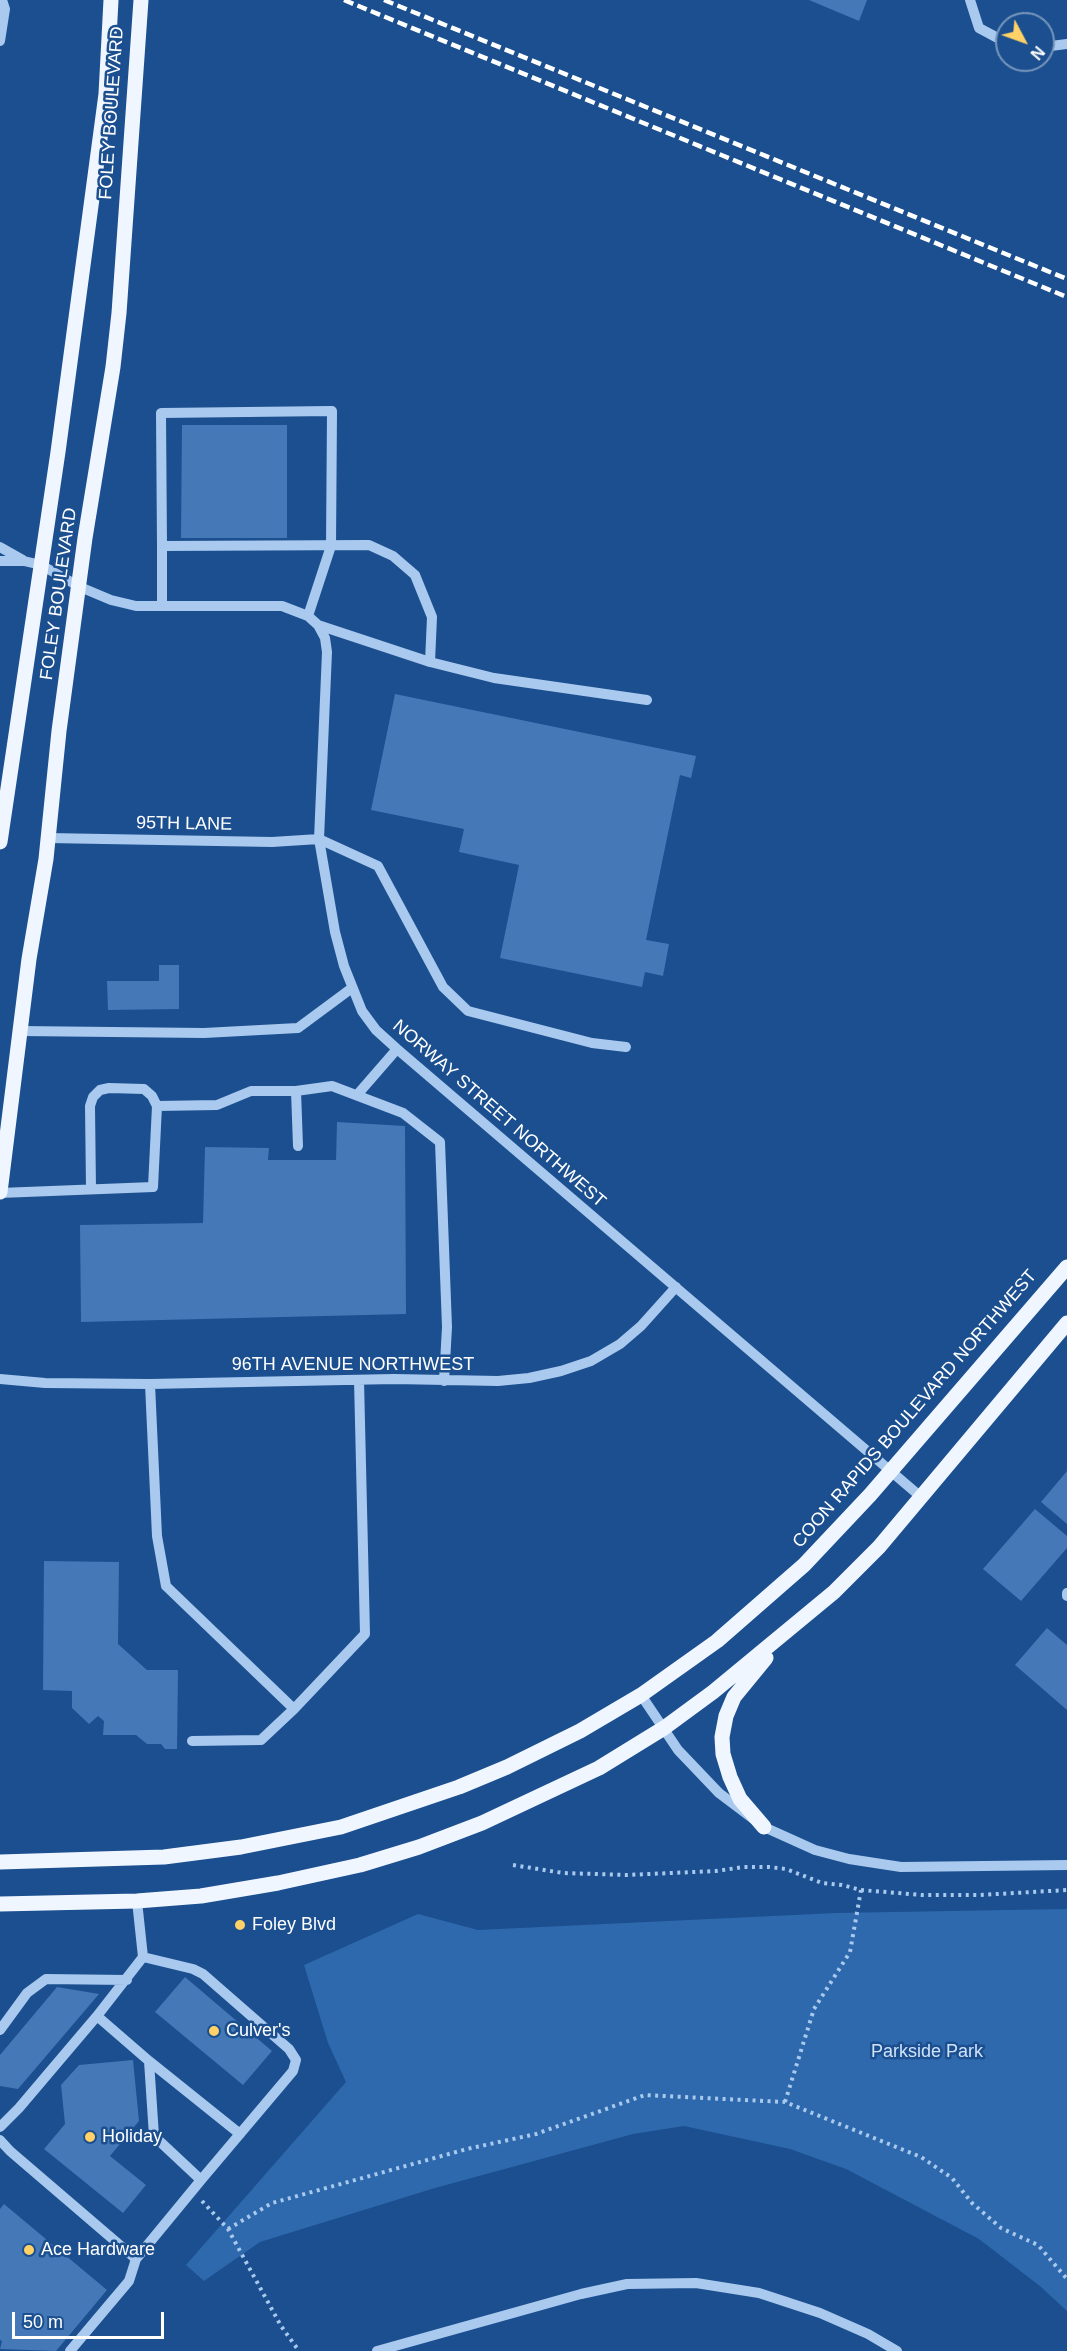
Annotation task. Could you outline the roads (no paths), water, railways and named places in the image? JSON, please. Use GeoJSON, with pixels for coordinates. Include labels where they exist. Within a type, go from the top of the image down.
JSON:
{"type":"FeatureCollection","features":[{"type":"Feature","properties":{"kind":"main road","name":"FOLEY BOULEVARD"},"geometry":{"type":"LineString","coordinates":[[0,842],[4,787],[41,565],[106,94],[111,0]]}},
{"type":"Feature","properties":{"kind":"main road","name":"FOLEY BOULEVARD"},"geometry":{"type":"LineString","coordinates":[[0,1193],[20,1031],[48,838],[59,731],[85,538],[114,356],[141,0]]}},
{"type":"Feature","properties":{"kind":"main road","name":"COON RAPIDS BOULEVARD NORTHWEST"},"geometry":{"type":"LineString","coordinates":[[0,1862],[164,1857],[279,1840],[341,1827],[414,1803],[507,1767],[580,1731],[641,1695],[717,1641],[758,1607],[837,1532],[1067,1267]]}},
{"type":"Feature","properties":{"kind":"main road"},"geometry":{"type":"LineString","coordinates":[[0,1904],[137,1901],[201,1896],[278,1883],[360,1865],[419,1847],[483,1822],[599,1768],[664,1728],[713,1692],[834,1592],[879,1547],[1067,1323]]}},
{"type":"Feature","properties":{"kind":"main road"},"geometry":{"type":"LineString","coordinates":[[764,1827],[740,1799],[730,1777],[723,1754],[722,1737],[726,1716],[734,1698],[767,1657],[808,1614]]}},
{"type":"Feature","properties":{"kind":"street"},"geometry":{"type":"LineString","coordinates":[[0,41],[5,9],[2,0]]}},
{"type":"Feature","properties":{"kind":"street"},"geometry":{"type":"LineString","coordinates":[[970,0],[979,28],[995,37]]}},
{"type":"Feature","properties":{"kind":"street"},"geometry":{"type":"LineString","coordinates":[[162,606],[161,413],[332,411],[331,546],[308,616]]}},
{"type":"Feature","properties":{"kind":"street"},"geometry":{"type":"LineString","coordinates":[[162,546],[369,545],[393,556],[415,575],[432,617],[430,662]]}},
{"type":"Feature","properties":{"kind":"street"},"geometry":{"type":"LineString","coordinates":[[0,547],[24,561]]}},
{"type":"Feature","properties":{"kind":"street"},"geometry":{"type":"LineString","coordinates":[[0,561],[24,561],[41,565],[80,587],[111,600],[136,606],[282,606],[308,616],[318,625],[430,662],[494,678],[647,700]]}},
{"type":"Feature","properties":{"kind":"street","name":"NORWAY STREET NORTHWEST"},"geometry":{"type":"LineString","coordinates":[[318,625],[325,638],[327,652],[319,839],[335,932],[352,988],[362,1011],[376,1030],[397,1049],[921,1497]]}},
{"type":"Feature","properties":{"kind":"street","name":"95TH LANE"},"geometry":{"type":"LineString","coordinates":[[48,838],[272,842],[319,839]]}},
{"type":"Feature","properties":{"kind":"street"},"geometry":{"type":"LineString","coordinates":[[319,839],[378,866],[443,987],[468,1011],[592,1043],[626,1047]]}},
{"type":"Feature","properties":{"kind":"street"},"geometry":{"type":"LineString","coordinates":[[20,1031],[204,1033],[298,1028],[352,988]]}},
{"type":"Feature","properties":{"kind":"street"},"geometry":{"type":"LineString","coordinates":[[357,1095],[397,1049]]}},
{"type":"Feature","properties":{"kind":"street"},"geometry":{"type":"LineString","coordinates":[[157,1106],[217,1105],[252,1091],[297,1091],[332,1086],[403,1113],[440,1142],[447,1327],[444,1381]]}},
{"type":"Feature","properties":{"kind":"street"},"geometry":{"type":"LineString","coordinates":[[0,1193],[153,1187],[157,1106],[152,1096],[144,1089],[109,1088],[100,1090],[93,1097],[90,1106],[91,1189]]}},
{"type":"Feature","properties":{"kind":"street"},"geometry":{"type":"LineString","coordinates":[[297,1091],[298,1146]]}},
{"type":"Feature","properties":{"kind":"street","name":"96TH AVENUE NORTHWEST"},"geometry":{"type":"LineString","coordinates":[[0,1379],[45,1383],[150,1384],[358,1380],[498,1381],[529,1378],[591,1361],[620,1344],[641,1326],[676,1287]]}},
{"type":"Feature","properties":{"kind":"street"},"geometry":{"type":"LineString","coordinates":[[192,1741],[261,1740],[294,1709],[365,1634],[358,1380]]}},
{"type":"Feature","properties":{"kind":"street"},"geometry":{"type":"LineString","coordinates":[[150,1384],[156,1536],[166,1586],[294,1709]]}},
{"type":"Feature","properties":{"kind":"street"},"geometry":{"type":"LineString","coordinates":[[641,1695],[678,1750],[696,1771],[738,1809],[764,1827],[815,1850],[849,1859],[901,1867],[1067,1865]]}},
{"type":"Feature","properties":{"kind":"street"},"geometry":{"type":"LineString","coordinates":[[0,2127],[20,2108],[127,1980],[143,1957],[137,1901]]}},
{"type":"Feature","properties":{"kind":"street"},"geometry":{"type":"LineString","coordinates":[[70,2351],[129,2281],[136,2259],[293,2071],[296,2060],[290,2049],[203,1974],[194,1969],[143,1957]]}},
{"type":"Feature","properties":{"kind":"street"},"geometry":{"type":"LineString","coordinates":[[0,2031],[27,1993],[46,1979],[127,1980]]}},
{"type":"Feature","properties":{"kind":"street"},"geometry":{"type":"LineString","coordinates":[[97,2016],[240,2134]]}},
{"type":"Feature","properties":{"kind":"street"},"geometry":{"type":"LineString","coordinates":[[149,2061],[154,2136],[201,2181]]}},
{"type":"Feature","properties":{"kind":"street"},"geometry":{"type":"LineString","coordinates":[[0,2140],[136,2259]]}},
{"type":"Feature","properties":{"kind":"street"},"geometry":{"type":"LineString","coordinates":[[377,2351],[581,2294],[627,2284],[696,2283],[759,2293],[820,2313],[868,2334],[897,2351]]}},
{"type":"Feature","properties":{"kind":"railway"},"geometry":{"type":"LineString","coordinates":[[344,0],[1067,297]]}},
{"type":"Feature","properties":{"kind":"railway"},"geometry":{"type":"LineString","coordinates":[[384,0],[1067,279]]}},
{"type":"Feature","properties":{"kind":"place","name":"Foley Blvd"},"geometry":{"type":"Point","coordinates":[240,1925]}},
{"type":"Feature","properties":{"kind":"place","name":"Culver's"},"geometry":{"type":"Point","coordinates":[214,2031]}},
{"type":"Feature","properties":{"kind":"place","name":"Holiday"},"geometry":{"type":"Point","coordinates":[90,2137]}},
{"type":"Feature","properties":{"kind":"place","name":"Ace Hardware"},"geometry":{"type":"Point","coordinates":[29,2250]}},
{"type":"Feature","properties":{"kind":"park label","name":"Parkside Park"},"geometry":{"type":"Point","coordinates":[927,2052]}}]}
